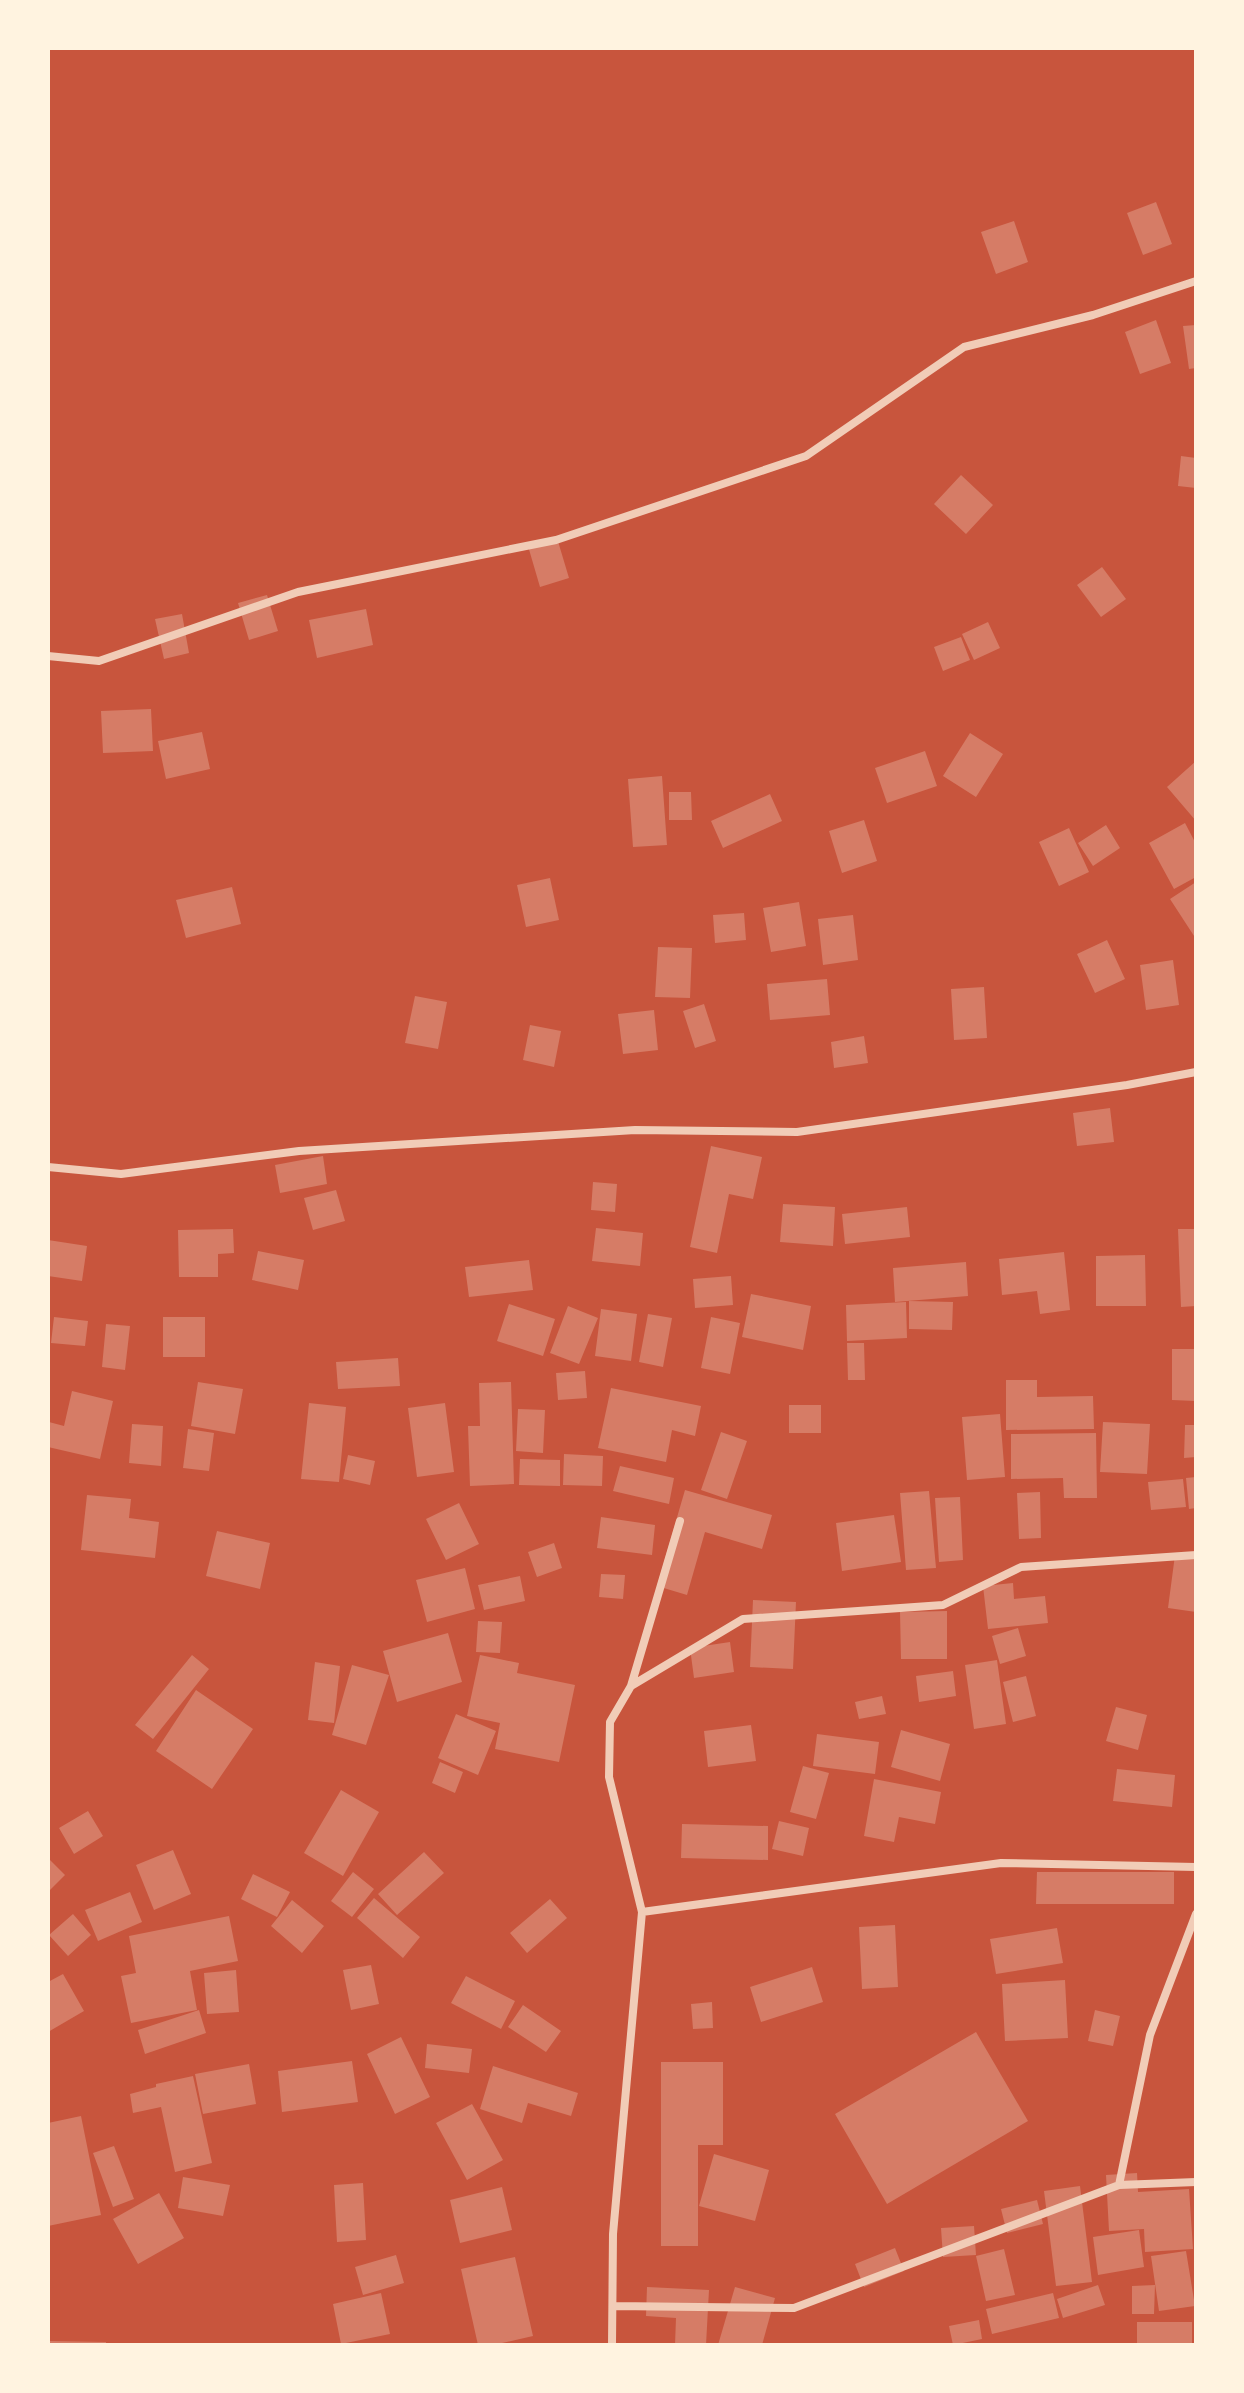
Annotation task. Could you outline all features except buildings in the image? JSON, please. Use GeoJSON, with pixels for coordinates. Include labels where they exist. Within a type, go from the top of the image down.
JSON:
{"type":"FeatureCollection","features":[{"type":"Feature","properties":{"kind":"street"},"geometry":{"type":"LineString","coordinates":[[48,656],[99,661],[298,592],[556,540],[806,456],[964,347],[1093,315],[1196,281]]}},
{"type":"Feature","properties":{"kind":"street"},"geometry":{"type":"LineString","coordinates":[[48,1167],[121,1174],[299,1151],[635,1130],[797,1132],[1127,1085],[1196,1072]]}},
{"type":"Feature","properties":{"kind":"street"},"geometry":{"type":"LineString","coordinates":[[612,2345],[613,2234],[642,1912],[609,1777],[610,1722],[631,1686],[680,1521]]}},
{"type":"Feature","properties":{"kind":"street"},"geometry":{"type":"LineString","coordinates":[[631,1686],[743,1619],[943,1605],[1021,1567],[1196,1555]]}},
{"type":"Feature","properties":{"kind":"street"},"geometry":{"type":"LineString","coordinates":[[642,1912],[1001,1863],[1196,1867]]}},
{"type":"Feature","properties":{"kind":"street"},"geometry":{"type":"LineString","coordinates":[[1119,2185],[1150,2035],[1196,1914]]}},
{"type":"Feature","properties":{"kind":"street"},"geometry":{"type":"LineString","coordinates":[[614,2306],[794,2308],[1119,2185],[1196,2182]]}}]}
